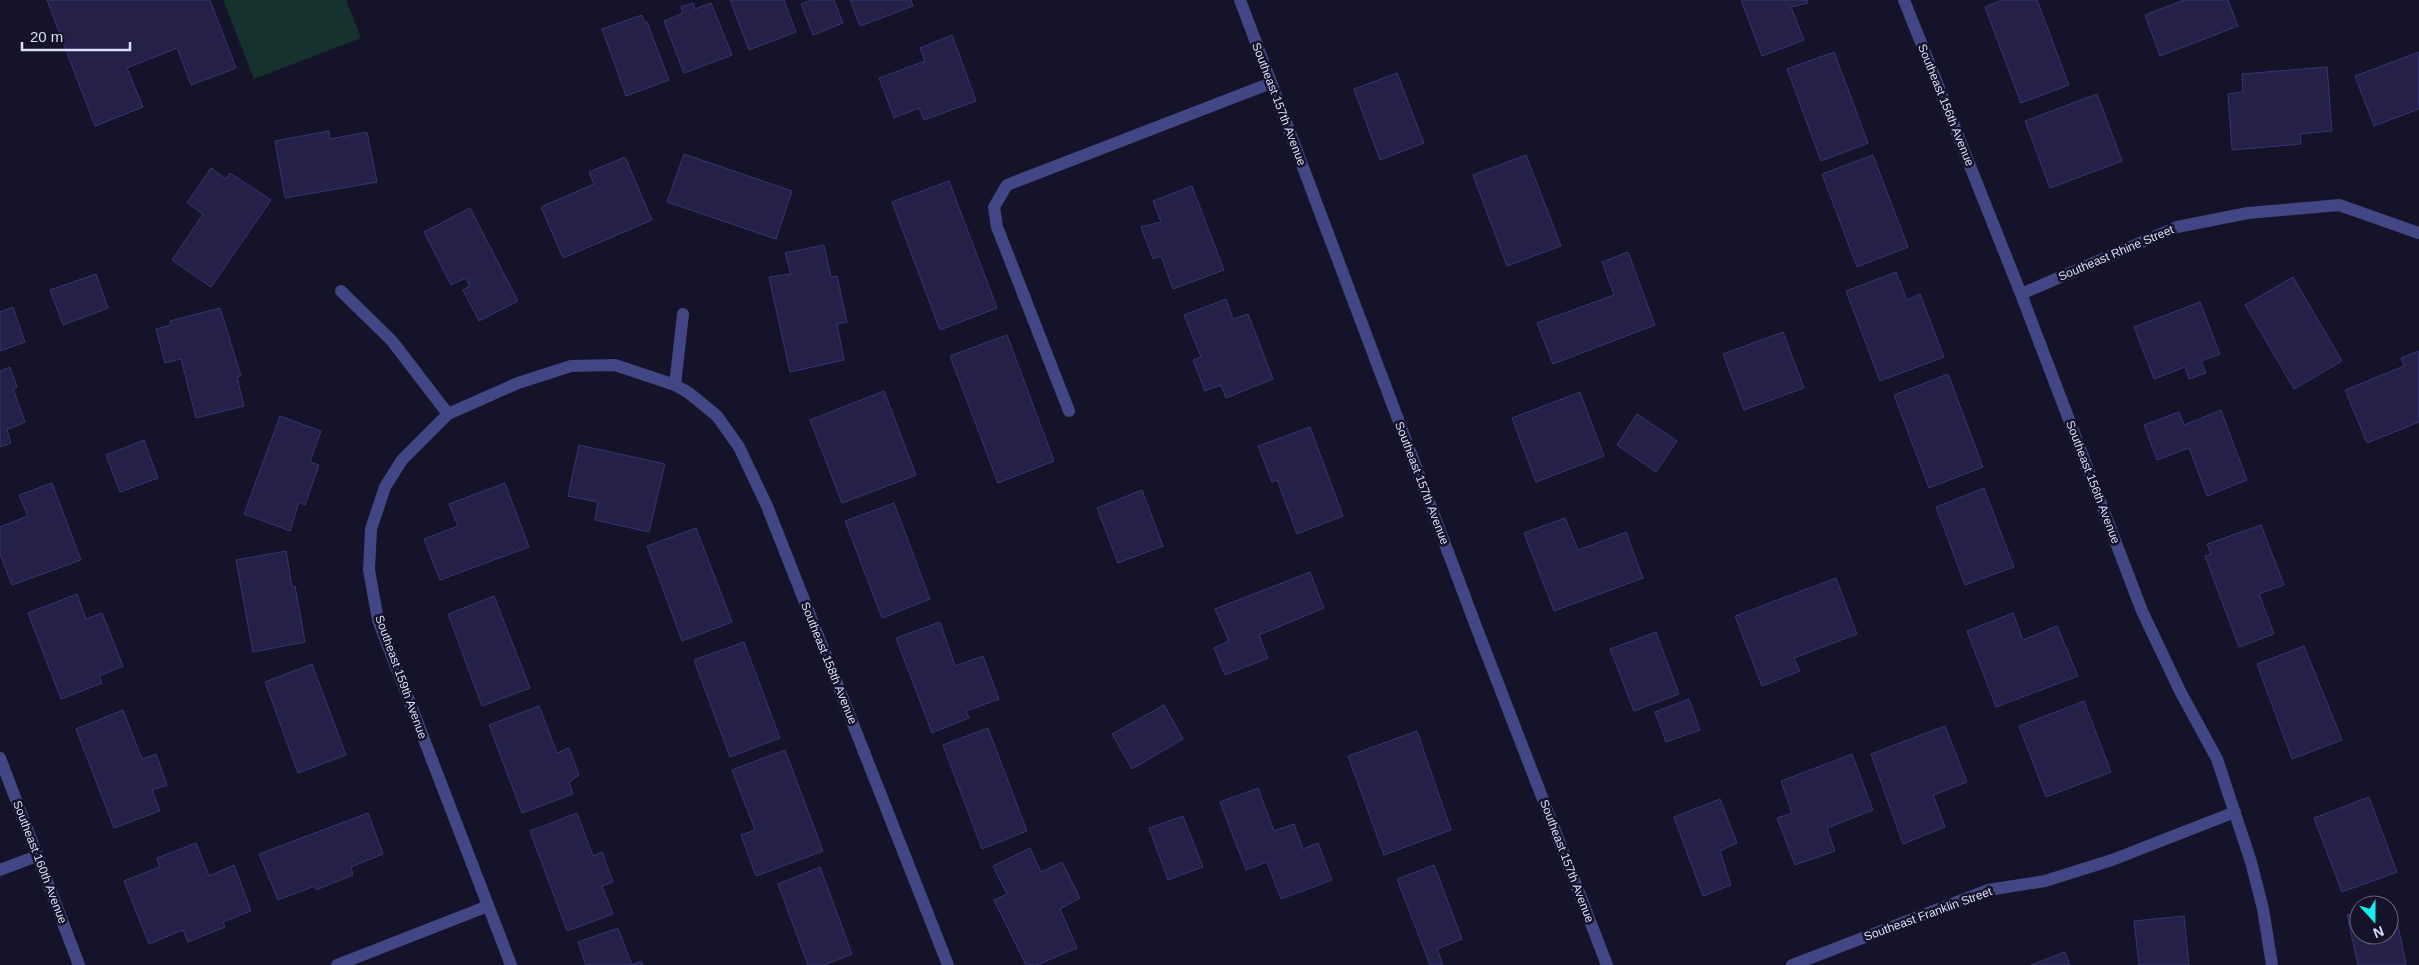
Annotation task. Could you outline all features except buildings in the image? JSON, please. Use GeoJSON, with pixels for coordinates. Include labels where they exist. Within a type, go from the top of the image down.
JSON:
{"type":"FeatureCollection","features":[{"type":"Feature","properties":{"kind":"street","name":"Southeast 157th Avenue"},"geometry":{"type":"LineString","coordinates":[[1240,0],[1477,629],[1607,965]]}},
{"type":"Feature","properties":{"kind":"street","name":"Southeast 156th Avenue"},"geometry":{"type":"LineString","coordinates":[[1904,0],[2021,294],[2142,611],[2180,691],[2217,759],[2235,812],[2263,909],[2272,965]]}},
{"type":"Feature","properties":{"kind":"street"},"geometry":{"type":"LineString","coordinates":[[1069,412],[997,227],[994,207],[1007,185],[1271,83]]}},
{"type":"Feature","properties":{"kind":"street","name":"Southeast Rhine Street"},"geometry":{"type":"LineString","coordinates":[[2021,294],[2177,227],[2248,213],[2339,205],[2419,233]]}},
{"type":"Feature","properties":{"kind":"street"},"geometry":{"type":"LineString","coordinates":[[340,291],[392,341],[448,414]]}},
{"type":"Feature","properties":{"kind":"street"},"geometry":{"type":"LineString","coordinates":[[675,385],[683,314]]}},
{"type":"Feature","properties":{"kind":"street","name":"Southeast 158th Avenue"},"geometry":{"type":"LineString","coordinates":[[448,414],[518,383],[571,366],[615,365],[675,385],[689,393],[717,416],[739,447],[767,506],[948,965]]}},
{"type":"Feature","properties":{"kind":"street","name":"Southeast 159th Avenue"},"geometry":{"type":"LineString","coordinates":[[448,414],[402,460],[385,487],[371,529],[370,570],[378,620],[511,965]]}},
{"type":"Feature","properties":{"kind":"street","name":"Southeast 160th Avenue"},"geometry":{"type":"LineString","coordinates":[[0,758],[79,965]]}},
{"type":"Feature","properties":{"kind":"street","name":"Southeast Franklin Street"},"geometry":{"type":"LineString","coordinates":[[1792,965],[1988,890],[2045,881],[2093,866],[2235,812]]}},
{"type":"Feature","properties":{"kind":"street"},"geometry":{"type":"LineString","coordinates":[[0,870],[37,856]]}},
{"type":"Feature","properties":{"kind":"street"},"geometry":{"type":"LineString","coordinates":[[337,965],[488,906]]}},
{"type":"Feature","properties":{"kind":"green space"},"geometry":{"type":"Polygon","coordinates":[[[223,0],[346,0],[361,38],[254,79],[223,0]]]}}]}
